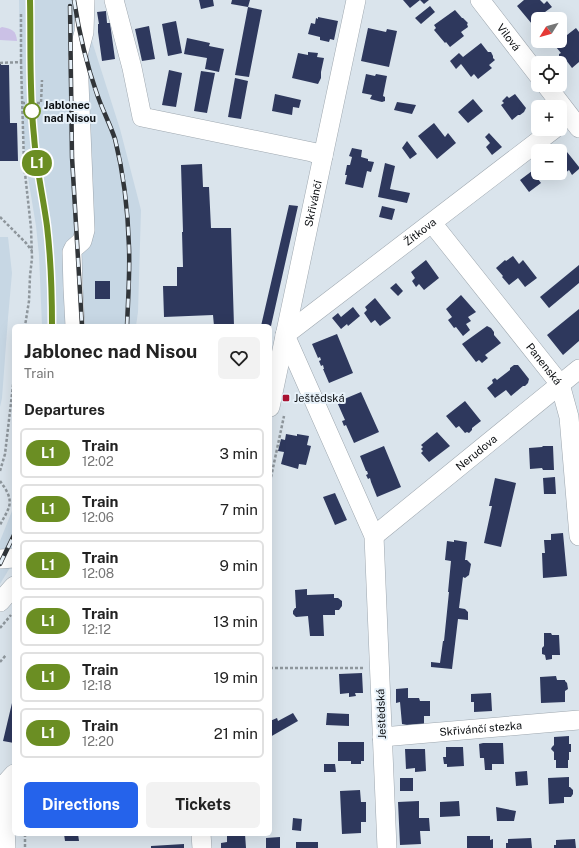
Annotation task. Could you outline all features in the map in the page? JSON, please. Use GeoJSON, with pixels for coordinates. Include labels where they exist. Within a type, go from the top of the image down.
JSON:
{"type":"FeatureCollection","features":[{"type":"Feature","properties":{"kind":"street"},"geometry":{"type":"LineString","coordinates":[[75,324],[72,252],[74,248],[82,241],[85,230],[78,58],[84,32],[85,0]]}},
{"type":"Feature","properties":{"kind":"street"},"geometry":{"type":"LineString","coordinates":[[114,0],[132,68],[142,117],[323,156]]}},
{"type":"Feature","properties":{"kind":"street","name":"Skřivánčí"},"geometry":{"type":"LineString","coordinates":[[272,397],[356,0]]}},
{"type":"Feature","properties":{"kind":"street","name":"Vilová"},"geometry":{"type":"LineString","coordinates":[[480,0],[531,66]]}},
{"type":"Feature","properties":{"kind":"street"},"geometry":{"type":"LineString","coordinates":[[551,92],[572,120]]}},
{"type":"Feature","properties":{"kind":"street","name":"Žítkova"},"geometry":{"type":"LineString","coordinates":[[285,335],[545,136]]}},
{"type":"Feature","properties":{"kind":"street","name":"Panenská"},"geometry":{"type":"LineString","coordinates":[[432,224],[560,384],[569,417],[579,536]]}},
{"type":"Feature","properties":{"kind":"street","name":"Ještědská"},"geometry":{"type":"LineString","coordinates":[[285,335],[374,536],[387,848]]}},
{"type":"Feature","properties":{"kind":"street","name":"Nerudova"},"geometry":{"type":"LineString","coordinates":[[374,536],[579,369]]}},
{"type":"Feature","properties":{"kind":"street"},"geometry":{"type":"LineString","coordinates":[[0,559],[12,558]]}},
{"type":"Feature","properties":{"kind":"street"},"geometry":{"type":"LineString","coordinates":[[0,602],[12,588]]}},
{"type":"Feature","properties":{"kind":"street","name":"Skřivánčí stezka"},"geometry":{"type":"LineString","coordinates":[[382,737],[579,720]]}},
{"type":"Feature","properties":{"kind":"street"},"geometry":{"type":"LineString","coordinates":[[6,848],[3,786],[12,776]]}},
{"type":"Feature","properties":{"kind":"street"},"geometry":{"type":"LineString","coordinates":[[201,836],[202,848]]}},
{"type":"Feature","properties":{"kind":"path"},"geometry":{"type":"LineString","coordinates":[[21,12],[24,164],[32,252],[29,300],[25,324]]}},
{"type":"Feature","properties":{"kind":"path"},"geometry":{"type":"LineString","coordinates":[[16,46],[21,46]]}},
{"type":"Feature","properties":{"kind":"path"},"geometry":{"type":"LineString","coordinates":[[0,63],[21,62]]}},
{"type":"Feature","properties":{"kind":"path"},"geometry":{"type":"LineString","coordinates":[[22,103],[41,102],[42,80]]}},
{"type":"Feature","properties":{"kind":"path"},"geometry":{"type":"LineString","coordinates":[[0,217],[26,243],[32,252]]}},
{"type":"Feature","properties":{"kind":"path"},"geometry":{"type":"LineString","coordinates":[[0,471],[5,454],[12,395]]}},
{"type":"Feature","properties":{"kind":"path"},"geometry":{"type":"LineString","coordinates":[[0,481],[10,498],[9,507],[0,524]]}},
{"type":"Feature","properties":{"kind":"path"},"geometry":{"type":"LineString","coordinates":[[0,628],[12,614]]}},
{"type":"Feature","properties":{"kind":"path"},"geometry":{"type":"LineString","coordinates":[[0,662],[6,656]]}},
{"type":"Feature","properties":{"kind":"path"},"geometry":{"type":"LineString","coordinates":[[272,668],[379,668]]}},
{"type":"Feature","properties":{"kind":"path"},"geometry":{"type":"LineString","coordinates":[[25,836],[25,848]]}},
{"type":"Feature","properties":{"kind":"shaded area"},"geometry":{"type":"Polygon","coordinates":[[[19,0],[85,0],[90,35],[120,129],[141,210],[138,312],[136,324],[42,324],[39,255],[36,226],[25,159],[21,108],[19,0]]]}},
{"type":"Feature","properties":{"kind":"shaded area"},"geometry":{"type":"Polygon","coordinates":[[[2,27],[13,31],[16,34],[17,41],[0,40],[0,28],[2,27]]]}},
{"type":"Feature","properties":{"kind":"shaded area"},"geometry":{"type":"Polygon","coordinates":[[[0,237],[8,237],[12,273],[0,407],[0,237]]]}},
{"type":"Feature","properties":{"kind":"shaded area"},"geometry":{"type":"Polygon","coordinates":[[[12,511],[12,564],[0,584],[0,541],[12,511]]]}},
{"type":"Feature","properties":{"kind":"building"},"geometry":{"type":"Polygon","coordinates":[[[199,0],[213,0],[214,6],[201,9],[199,0]]]}},
{"type":"Feature","properties":{"kind":"building"},"geometry":{"type":"Polygon","coordinates":[[[232,0],[250,0],[248,7],[231,4],[232,0]]]}},
{"type":"Feature","properties":{"kind":"building"},"geometry":{"type":"Polygon","coordinates":[[[403,0],[420,0],[410,8],[403,0]]]}},
{"type":"Feature","properties":{"kind":"building"},"geometry":{"type":"Polygon","coordinates":[[[420,0],[429,0],[424,4],[420,0]]]}},
{"type":"Feature","properties":{"kind":"building"},"geometry":{"type":"Polygon","coordinates":[[[524,0],[540,0],[544,4],[547,1],[552,7],[545,12],[531,12],[531,23],[517,6],[524,0]]]}},
{"type":"Feature","properties":{"kind":"building"},"geometry":{"type":"Polygon","coordinates":[[[430,6],[435,12],[421,24],[415,18],[430,6]]]}},
{"type":"Feature","properties":{"kind":"building"},"geometry":{"type":"Polygon","coordinates":[[[248,7],[262,10],[249,77],[235,75],[248,7]]]}},
{"type":"Feature","properties":{"kind":"building"},"geometry":{"type":"Polygon","coordinates":[[[455,10],[468,23],[468,27],[461,32],[464,36],[450,47],[434,30],[436,28],[434,25],[455,10]]]}},
{"type":"Feature","properties":{"kind":"building"},"geometry":{"type":"Polygon","coordinates":[[[106,11],[107,23],[110,23],[115,59],[102,61],[97,12],[106,11]]]}},
{"type":"Feature","properties":{"kind":"building"},"geometry":{"type":"Polygon","coordinates":[[[318,17],[338,21],[334,40],[330,39],[329,42],[320,40],[320,37],[308,34],[311,23],[315,24],[316,18],[318,19],[318,17]]]}},
{"type":"Feature","properties":{"kind":"building"},"geometry":{"type":"Polygon","coordinates":[[[176,21],[182,53],[168,56],[162,24],[176,21]]]}},
{"type":"Feature","properties":{"kind":"building"},"geometry":{"type":"Polygon","coordinates":[[[149,26],[155,59],[142,61],[135,29],[149,26]]]}},
{"type":"Feature","properties":{"kind":"building"},"geometry":{"type":"Polygon","coordinates":[[[368,28],[386,32],[387,29],[397,31],[389,67],[361,61],[368,28]]]}},
{"type":"Feature","properties":{"kind":"building"},"geometry":{"type":"Polygon","coordinates":[[[576,28],[579,32],[579,62],[572,68],[567,61],[567,56],[559,56],[561,53],[557,48],[567,48],[567,35],[576,28]]]}},
{"type":"Feature","properties":{"kind":"building"},"geometry":{"type":"Polygon","coordinates":[[[187,38],[210,43],[209,46],[224,49],[219,72],[205,69],[207,58],[184,54],[187,38]]]}},
{"type":"Feature","properties":{"kind":"building"},"geometry":{"type":"Polygon","coordinates":[[[481,43],[488,52],[491,52],[495,60],[489,65],[492,68],[478,79],[474,74],[471,77],[461,64],[456,69],[450,61],[459,53],[463,57],[481,43]]]}},
{"type":"Feature","properties":{"kind":"building"},"geometry":{"type":"Polygon","coordinates":[[[308,52],[318,53],[317,57],[324,58],[321,78],[318,84],[292,78],[298,53],[308,55],[308,52]]]}},
{"type":"Feature","properties":{"kind":"building"},"geometry":{"type":"Polygon","coordinates":[[[0,64],[9,65],[10,123],[17,123],[18,161],[0,161],[0,64]]]}},
{"type":"Feature","properties":{"kind":"building"},"geometry":{"type":"Polygon","coordinates":[[[169,70],[182,73],[176,107],[162,105],[169,70]]]}},
{"type":"Feature","properties":{"kind":"building"},"geometry":{"type":"Polygon","coordinates":[[[201,71],[215,73],[207,113],[194,111],[201,71]]]}},
{"type":"Feature","properties":{"kind":"building"},"geometry":{"type":"Polygon","coordinates":[[[366,74],[387,76],[383,96],[385,97],[385,101],[382,102],[370,99],[372,95],[362,93],[366,74]]]}},
{"type":"Feature","properties":{"kind":"building"},"geometry":{"type":"Polygon","coordinates":[[[235,78],[248,81],[241,119],[228,117],[235,78]]]}},
{"type":"Feature","properties":{"kind":"building"},"geometry":{"type":"Polygon","coordinates":[[[275,94],[301,100],[299,108],[293,107],[292,115],[272,111],[275,94]]]}},
{"type":"Feature","properties":{"kind":"building"},"geometry":{"type":"Polygon","coordinates":[[[515,94],[526,108],[524,112],[512,120],[501,105],[504,103],[502,101],[507,96],[509,98],[515,94]]]}},
{"type":"Feature","properties":{"kind":"building"},"geometry":{"type":"Polygon","coordinates":[[[473,99],[483,111],[468,123],[458,112],[473,99]]]}},
{"type":"Feature","properties":{"kind":"building"},"geometry":{"type":"Polygon","coordinates":[[[397,102],[416,105],[412,114],[394,110],[397,102]]]}},
{"type":"Feature","properties":{"kind":"building"},"geometry":{"type":"Polygon","coordinates":[[[434,123],[445,137],[448,133],[456,143],[437,159],[418,136],[434,123]]]}},
{"type":"Feature","properties":{"kind":"building"},"geometry":{"type":"Polygon","coordinates":[[[489,133],[502,147],[492,155],[486,147],[490,143],[485,137],[489,133]]]}},
{"type":"Feature","properties":{"kind":"building"},"geometry":{"type":"Polygon","coordinates":[[[407,141],[417,154],[410,159],[402,148],[407,141]]]}},
{"type":"Feature","properties":{"kind":"building"},"geometry":{"type":"Polygon","coordinates":[[[352,148],[362,150],[361,157],[368,159],[368,161],[374,162],[371,172],[367,171],[363,188],[345,184],[347,165],[350,165],[352,157],[349,156],[352,148]]]}},
{"type":"Feature","properties":{"kind":"building"},"geometry":{"type":"Polygon","coordinates":[[[567,152],[579,167],[579,169],[572,175],[569,170],[567,172],[567,152]]]}},
{"type":"Feature","properties":{"kind":"building"},"geometry":{"type":"Polygon","coordinates":[[[385,163],[395,166],[390,189],[410,193],[407,203],[378,197],[385,163]]]}},
{"type":"Feature","properties":{"kind":"building"},"geometry":{"type":"Polygon","coordinates":[[[202,164],[203,187],[209,187],[211,228],[231,228],[234,324],[214,324],[213,315],[164,317],[163,286],[177,286],[177,267],[183,267],[181,165],[202,164]]]}},
{"type":"Feature","properties":{"kind":"building"},"geometry":{"type":"Polygon","coordinates":[[[531,172],[531,180],[539,180],[541,183],[529,192],[520,180],[531,172]]]}},
{"type":"Feature","properties":{"kind":"building"},"geometry":{"type":"Polygon","coordinates":[[[289,205],[298,206],[271,324],[261,324],[289,205]]]}},
{"type":"Feature","properties":{"kind":"building"},"geometry":{"type":"Polygon","coordinates":[[[382,206],[395,209],[392,220],[379,217],[382,206]]]}},
{"type":"Feature","properties":{"kind":"building"},"geometry":{"type":"Polygon","coordinates":[[[513,256],[519,264],[523,260],[537,278],[525,287],[518,278],[509,285],[496,268],[505,260],[506,261],[513,256]]]}},
{"type":"Feature","properties":{"kind":"building"},"geometry":{"type":"Polygon","coordinates":[[[426,260],[439,278],[424,290],[419,284],[416,287],[412,281],[415,278],[411,272],[426,260]]]}},
{"type":"Feature","properties":{"kind":"building"},"geometry":{"type":"Polygon","coordinates":[[[579,265],[579,283],[549,308],[540,297],[579,265]]]}},
{"type":"Feature","properties":{"kind":"building"},"geometry":{"type":"Polygon","coordinates":[[[95,281],[110,281],[110,299],[95,299],[95,281]]]}},
{"type":"Feature","properties":{"kind":"building"},"geometry":{"type":"Polygon","coordinates":[[[396,283],[403,291],[398,296],[390,288],[396,283]]]}},
{"type":"Feature","properties":{"kind":"building"},"geometry":{"type":"Polygon","coordinates":[[[461,295],[476,312],[468,317],[471,321],[466,324],[470,330],[463,336],[448,320],[452,317],[446,309],[461,295]]]}},
{"type":"Feature","properties":{"kind":"building"},"geometry":{"type":"Polygon","coordinates":[[[375,298],[391,318],[380,326],[375,320],[371,323],[364,313],[367,310],[365,307],[375,298]]]}},
{"type":"Feature","properties":{"kind":"building"},"geometry":{"type":"Polygon","coordinates":[[[353,307],[360,316],[348,326],[347,324],[341,329],[332,318],[338,313],[341,317],[353,307]]]}},
{"type":"Feature","properties":{"kind":"building"},"geometry":{"type":"Polygon","coordinates":[[[579,309],[579,341],[563,355],[547,335],[579,309]]]}},
{"type":"Feature","properties":{"kind":"building"},"geometry":{"type":"Polygon","coordinates":[[[487,326],[491,328],[494,335],[501,343],[485,355],[488,358],[482,363],[479,360],[476,362],[462,344],[487,326]]]}},
{"type":"Feature","properties":{"kind":"building"},"geometry":{"type":"Polygon","coordinates":[[[337,334],[353,373],[329,383],[323,369],[323,365],[321,366],[319,361],[321,360],[320,357],[318,358],[312,344],[337,334]]]}},
{"type":"Feature","properties":{"kind":"building"},"geometry":{"type":"Polygon","coordinates":[[[514,365],[518,365],[529,379],[528,383],[511,396],[506,390],[495,398],[487,388],[493,383],[492,380],[495,378],[497,380],[514,365]]]}},
{"type":"Feature","properties":{"kind":"building"},"geometry":{"type":"Polygon","coordinates":[[[361,392],[379,432],[354,443],[346,425],[344,426],[342,421],[345,420],[337,402],[361,392]]]}},
{"type":"Feature","properties":{"kind":"building"},"geometry":{"type":"Polygon","coordinates":[[[465,401],[481,421],[472,428],[469,433],[465,433],[459,426],[456,428],[446,416],[465,401]]]}},
{"type":"Feature","properties":{"kind":"building"},"geometry":{"type":"Polygon","coordinates":[[[437,432],[450,446],[429,462],[421,453],[423,451],[421,449],[423,447],[421,445],[437,432]]]}},
{"type":"Feature","properties":{"kind":"building"},"geometry":{"type":"Polygon","coordinates":[[[286,434],[309,436],[307,445],[311,446],[306,465],[299,464],[298,469],[281,464],[284,452],[278,451],[281,439],[285,440],[286,434]]]}},
{"type":"Feature","properties":{"kind":"building"},"geometry":{"type":"Polygon","coordinates":[[[384,446],[401,487],[377,497],[370,478],[368,479],[366,475],[368,474],[360,456],[384,446]]]}},
{"type":"Feature","properties":{"kind":"building"},"geometry":{"type":"Polygon","coordinates":[[[553,446],[554,470],[543,470],[542,468],[530,469],[529,448],[553,446]]]}},
{"type":"Feature","properties":{"kind":"building"},"geometry":{"type":"Polygon","coordinates":[[[555,477],[556,494],[544,494],[543,478],[555,477]]]}},
{"type":"Feature","properties":{"kind":"building"},"geometry":{"type":"Polygon","coordinates":[[[495,478],[516,483],[501,547],[484,543],[492,506],[489,506],[495,478]]]}},
{"type":"Feature","properties":{"kind":"building"},"geometry":{"type":"Polygon","coordinates":[[[335,493],[347,520],[335,525],[323,497],[335,493]]]}},
{"type":"Feature","properties":{"kind":"building"},"geometry":{"type":"Polygon","coordinates":[[[563,533],[567,576],[543,578],[542,553],[545,553],[544,540],[551,540],[551,534],[563,533]]]}},
{"type":"Feature","properties":{"kind":"building"},"geometry":{"type":"Polygon","coordinates":[[[454,540],[467,542],[465,560],[471,564],[469,575],[465,578],[463,577],[459,608],[465,609],[468,612],[468,620],[458,619],[452,669],[431,667],[431,662],[440,663],[444,641],[451,561],[445,560],[447,541],[454,542],[454,540]]]}},
{"type":"Feature","properties":{"kind":"building"},"geometry":{"type":"Polygon","coordinates":[[[307,589],[307,595],[334,594],[334,598],[338,598],[342,601],[342,606],[339,610],[335,610],[335,615],[323,615],[324,636],[310,636],[308,616],[296,617],[293,614],[293,611],[296,608],[295,590],[307,589]]]}},
{"type":"Feature","properties":{"kind":"building"},"geometry":{"type":"Polygon","coordinates":[[[544,633],[559,635],[560,655],[552,655],[552,659],[546,660],[545,655],[542,654],[542,648],[544,646],[544,633]]]}},
{"type":"Feature","properties":{"kind":"building"},"geometry":{"type":"Polygon","coordinates":[[[362,673],[363,693],[355,693],[356,696],[349,697],[349,693],[340,694],[339,674],[362,673]]]}},
{"type":"Feature","properties":{"kind":"building"},"geometry":{"type":"Polygon","coordinates":[[[556,676],[557,680],[565,680],[567,683],[568,689],[565,691],[565,702],[541,703],[540,677],[556,676]]]}},
{"type":"Feature","properties":{"kind":"building"},"geometry":{"type":"Polygon","coordinates":[[[408,688],[408,698],[419,698],[420,701],[430,701],[430,716],[424,716],[424,724],[402,724],[400,702],[396,703],[396,689],[408,688]]]}},
{"type":"Feature","properties":{"kind":"building"},"geometry":{"type":"Polygon","coordinates":[[[491,693],[492,711],[474,712],[474,702],[471,702],[471,694],[491,693]]]}},
{"type":"Feature","properties":{"kind":"building"},"geometry":{"type":"Polygon","coordinates":[[[12,703],[12,743],[3,741],[12,703]]]}},
{"type":"Feature","properties":{"kind":"building"},"geometry":{"type":"Polygon","coordinates":[[[293,713],[298,721],[272,736],[272,720],[277,718],[278,721],[293,713]]]}},
{"type":"Feature","properties":{"kind":"building"},"geometry":{"type":"Polygon","coordinates":[[[327,713],[349,714],[349,726],[326,725],[327,713]]]}},
{"type":"Feature","properties":{"kind":"building"},"geometry":{"type":"Polygon","coordinates":[[[569,736],[571,752],[569,752],[568,768],[556,768],[554,752],[551,749],[554,745],[554,737],[569,736]]]}},
{"type":"Feature","properties":{"kind":"building"},"geometry":{"type":"Polygon","coordinates":[[[338,742],[364,742],[364,761],[361,761],[361,764],[351,764],[351,761],[338,761],[338,742]]]}},
{"type":"Feature","properties":{"kind":"building"},"geometry":{"type":"Polygon","coordinates":[[[503,743],[504,764],[492,764],[492,770],[485,770],[484,758],[480,758],[479,744],[503,743]]]}},
{"type":"Feature","properties":{"kind":"building"},"geometry":{"type":"Polygon","coordinates":[[[446,747],[463,747],[464,766],[447,767],[447,764],[444,764],[443,757],[446,757],[446,747]]]}},
{"type":"Feature","properties":{"kind":"building"},"geometry":{"type":"Polygon","coordinates":[[[405,749],[425,749],[426,771],[415,772],[415,768],[406,769],[405,749]]]}},
{"type":"Feature","properties":{"kind":"building"},"geometry":{"type":"Polygon","coordinates":[[[324,764],[335,764],[336,772],[324,772],[324,764]]]}},
{"type":"Feature","properties":{"kind":"building"},"geometry":{"type":"Polygon","coordinates":[[[527,771],[528,785],[516,786],[515,772],[527,771]]]}},
{"type":"Feature","properties":{"kind":"building"},"geometry":{"type":"Polygon","coordinates":[[[569,777],[569,787],[573,790],[571,797],[564,797],[564,803],[549,804],[548,778],[569,777]]]}},
{"type":"Feature","properties":{"kind":"building"},"geometry":{"type":"Polygon","coordinates":[[[400,778],[413,778],[413,791],[400,791],[400,778]]]}},
{"type":"Feature","properties":{"kind":"building"},"geometry":{"type":"Polygon","coordinates":[[[360,790],[361,802],[366,802],[366,822],[361,822],[361,833],[342,834],[340,791],[360,790]]]}},
{"type":"Feature","properties":{"kind":"building"},"geometry":{"type":"Polygon","coordinates":[[[419,801],[419,818],[429,818],[430,831],[420,831],[421,844],[400,845],[398,802],[419,801]]]}},
{"type":"Feature","properties":{"kind":"building"},"geometry":{"type":"Polygon","coordinates":[[[459,801],[460,816],[440,817],[440,802],[459,801]]]}},
{"type":"Feature","properties":{"kind":"building"},"geometry":{"type":"Polygon","coordinates":[[[496,807],[516,811],[514,821],[497,821],[496,807]]]}},
{"type":"Feature","properties":{"kind":"building"},"geometry":{"type":"Polygon","coordinates":[[[293,818],[302,819],[301,831],[292,830],[293,818]]]}},
{"type":"Feature","properties":{"kind":"building"},"geometry":{"type":"Polygon","coordinates":[[[64,836],[78,836],[79,841],[65,841],[64,836]]]}},
{"type":"Feature","properties":{"kind":"building"},"geometry":{"type":"Polygon","coordinates":[[[227,836],[245,836],[246,848],[221,848],[221,843],[227,842],[227,836]]]}},
{"type":"Feature","properties":{"kind":"building"},"geometry":{"type":"Polygon","coordinates":[[[467,836],[490,836],[490,840],[493,839],[493,848],[467,848],[467,836]]]}},
{"type":"Feature","properties":{"kind":"building"},"geometry":{"type":"Polygon","coordinates":[[[280,837],[280,848],[266,848],[266,838],[280,837]]]}},
{"type":"Feature","properties":{"kind":"building"},"geometry":{"type":"Polygon","coordinates":[[[531,838],[532,848],[506,848],[508,839],[531,838]]]}},
{"type":"Feature","properties":{"kind":"building"},"geometry":{"type":"Polygon","coordinates":[[[575,839],[576,848],[554,848],[554,845],[556,845],[556,840],[575,839]]]}},
{"type":"Feature","properties":{"kind":"building"},"geometry":{"type":"Polygon","coordinates":[[[296,842],[318,842],[318,848],[296,848],[296,842]]]}},
{"type":"Feature","properties":{"kind":"building"},"geometry":{"type":"Polygon","coordinates":[[[184,844],[184,848],[151,848],[151,846],[184,844]]]}},
{"type":"Feature","properties":{"kind":"railway"},"geometry":{"type":"LineString","coordinates":[[30,0],[32,119],[36,159],[48,239],[51,276],[52,324]]}},
{"type":"Feature","properties":{"kind":"railway"},"geometry":{"type":"LineString","coordinates":[[74,0],[86,59],[99,100],[115,139],[123,180],[127,206],[129,247],[127,324]]}},
{"type":"Feature","properties":{"kind":"railway"},"geometry":{"type":"LineString","coordinates":[[70,6],[72,157],[82,324]]}},
{"type":"Feature","properties":{"kind":"railway"},"geometry":{"type":"LineString","coordinates":[[0,564],[12,539]]}},
{"type":"Feature","properties":{"kind":"train","name":"L1"},"geometry":{"type":"LineString","coordinates":[[30,0],[31,103],[36,158],[50,254],[52,324]]}},
{"type":"Feature","properties":{"kind":"place","name":"Jablonec nad Nisou"},"geometry":{"type":"Point","coordinates":[32,111]}},
{"type":"Feature","properties":{"kind":"place","name":"Ještědská"},"geometry":{"type":"Point","coordinates":[286,398]}}]}
